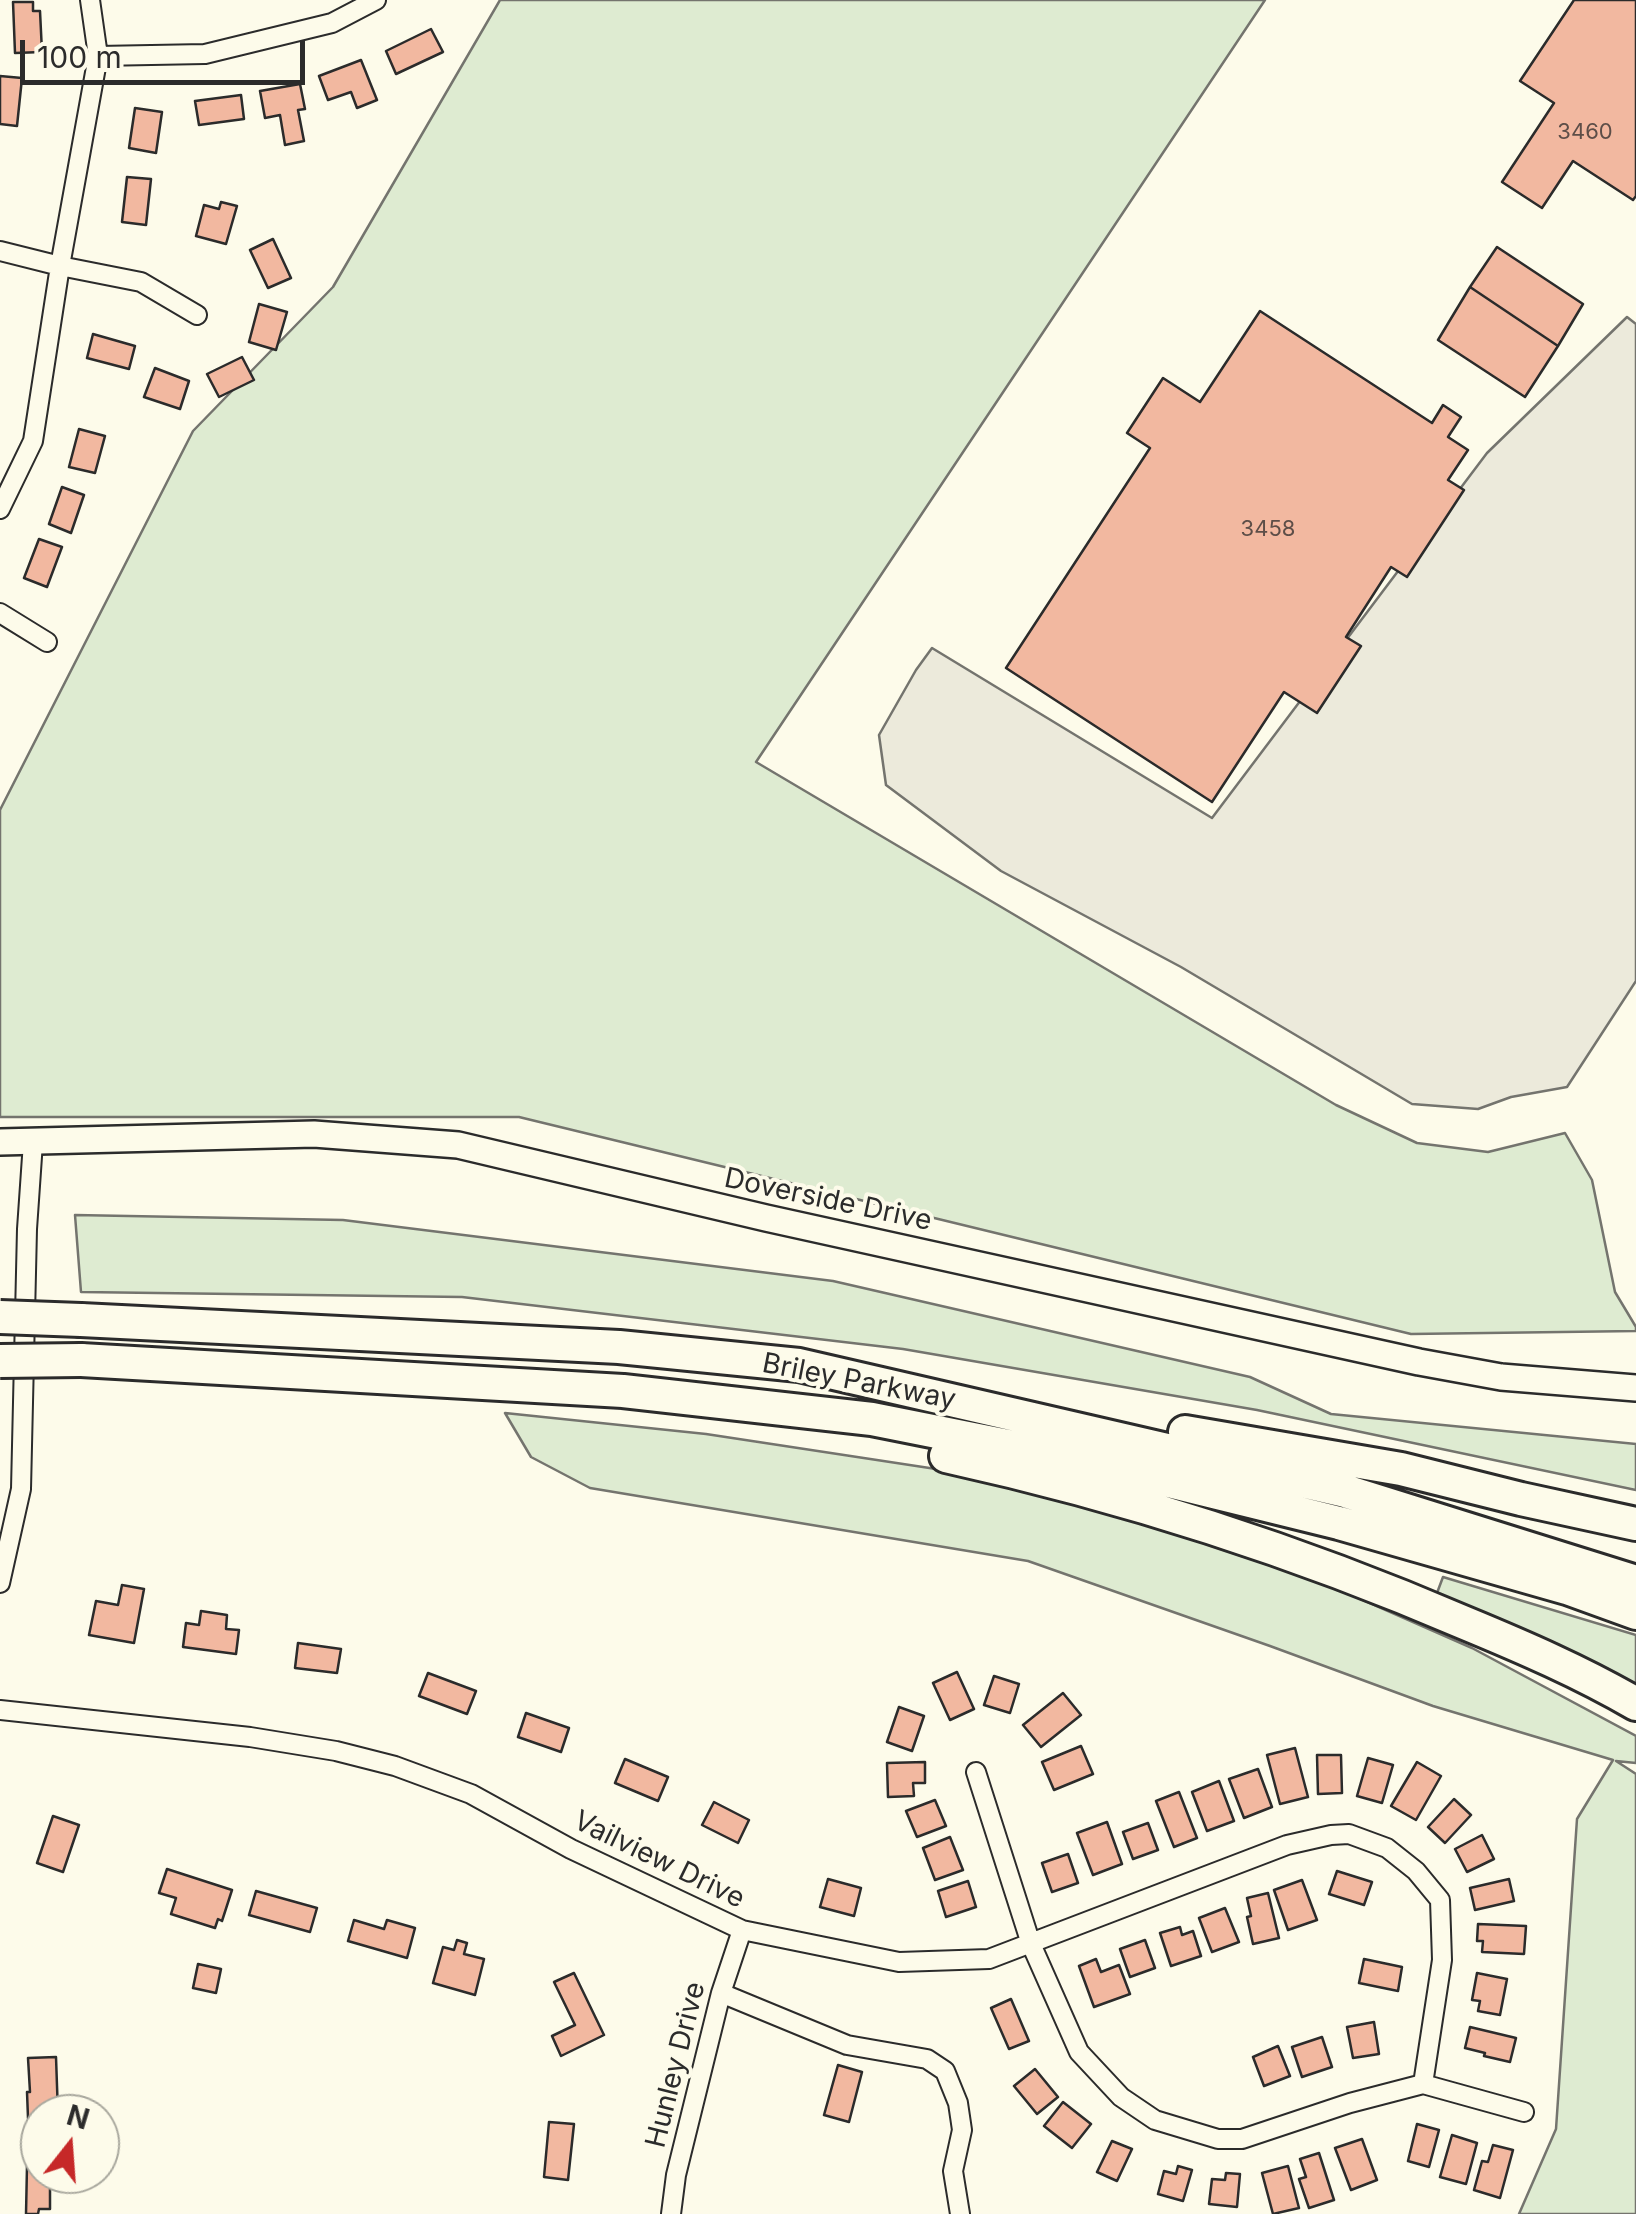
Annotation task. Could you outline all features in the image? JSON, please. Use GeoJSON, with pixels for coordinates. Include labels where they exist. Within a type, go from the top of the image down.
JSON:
{"type":"FeatureCollection","features":[{"type":"Feature","properties":{"kind":"highway","name":"Briley Parkway"},"geometry":{"type":"LineString","coordinates":[[0,1318],[619,1347],[799,1365],[1345,1491],[1636,1582]]}},
{"type":"Feature","properties":{"kind":"highway","name":"Briley Parkway"},"geometry":{"type":"LineString","coordinates":[[0,1361],[81,1360],[623,1391],[872,1419],[1108,1466],[1339,1523],[1567,1588],[1636,1613]]}},
{"type":"Feature","properties":{"kind":"highway"},"geometry":{"type":"LineString","coordinates":[[799,1365],[991,1391],[1152,1427],[1401,1469],[1636,1524]]}},
{"type":"Feature","properties":{"kind":"highway"},"geometry":{"type":"LineString","coordinates":[[623,1391],[1070,1484],[1365,1581],[1528,1649],[1636,1704]]}},
{"type":"Feature","properties":{"kind":"street"},"geometry":{"type":"LineString","coordinates":[[0,509],[33,441],[98,56],[90,0]]}},
{"type":"Feature","properties":{"kind":"street"},"geometry":{"type":"LineString","coordinates":[[98,56],[205,54],[332,22],[376,0]]}},
{"type":"Feature","properties":{"kind":"street"},"geometry":{"type":"LineString","coordinates":[[0,251],[141,282],[197,315]]}},
{"type":"Feature","properties":{"kind":"street"},"geometry":{"type":"LineString","coordinates":[[0,613],[46,642]]}},
{"type":"Feature","properties":{"kind":"street","name":"Doverside Drive"},"geometry":{"type":"LineString","coordinates":[[0,1142],[314,1134],[458,1145],[766,1218],[1419,1362],[1501,1377],[1636,1388]]}},
{"type":"Feature","properties":{"kind":"street"},"geometry":{"type":"LineString","coordinates":[[0,1583],[21,1488],[33,1142]]}},
{"type":"Feature","properties":{"kind":"street","name":"Vailview Drive"},"geometry":{"type":"LineString","coordinates":[[0,1710],[262,1739],[395,1766],[470,1794],[571,1850],[742,1930],[898,1962],[990,1959],[1287,1845],[1349,1834],[1387,1848],[1416,1871],[1440,1900],[1442,1960],[1423,2084]]}},
{"type":"Feature","properties":{"kind":"street"},"geometry":{"type":"LineString","coordinates":[[976,1772],[1030,1944],[1079,2052],[1120,2097],[1155,2120],[1218,2139],[1242,2138],[1350,2102],[1423,2084],[1524,2112]]}},
{"type":"Feature","properties":{"kind":"street","name":"Hunley Drive"},"geometry":{"type":"LineString","coordinates":[[671,2214],[676,2175],[721,1994],[742,1930]]}},
{"type":"Feature","properties":{"kind":"street"},"geometry":{"type":"LineString","coordinates":[[721,1994],[847,2045],[927,2058],[944,2071],[958,2103],[962,2130],[954,2170],[960,2214]]}},
{"type":"Feature","properties":{"kind":"green space"},"geometry":{"type":"Polygon","coordinates":[[[500,0],[1265,0],[756,762],[1336,1105],[1417,1143],[1488,1152],[1565,1133],[1592,1180],[1615,1292],[1636,1331],[1411,1334],[519,1117],[0,1117],[0,810],[193,431],[333,287],[500,0]]]}},
{"type":"Feature","properties":{"kind":"green space"},"geometry":{"type":"Polygon","coordinates":[[[75,1215],[343,1220],[833,1281],[1250,1377],[1331,1414],[1636,1444],[1636,1490],[1257,1410],[903,1349],[462,1297],[81,1292],[75,1215]]]}},
{"type":"Feature","properties":{"kind":"green space"},"geometry":{"type":"Polygon","coordinates":[[[505,1413],[706,1434],[936,1469],[1135,1520],[1329,1585],[1472,1648],[1636,1736],[1636,1763],[1616,1761],[1636,1774],[1636,2214],[1519,2214],[1556,2129],[1577,1819],[1613,1760],[1433,1706],[1028,1561],[590,1488],[531,1457],[505,1413]]]}},
{"type":"Feature","properties":{"kind":"green space"},"geometry":{"type":"Polygon","coordinates":[[[1443,1577],[1636,1635],[1636,1689],[1437,1593],[1443,1577]]]}},
{"type":"Feature","properties":{"kind":"shaded area"},"geometry":{"type":"Polygon","coordinates":[[[1627,317],[1636,324],[1636,981],[1567,1087],[1511,1097],[1478,1109],[1412,1104],[1181,967],[1001,871],[886,785],[879,735],[932,648],[1212,818],[1487,453],[1627,317]]]}},
{"type":"Feature","properties":{"kind":"building"},"geometry":{"type":"Polygon","coordinates":[[[1574,0],[1636,0],[1636,196],[1633,200],[1573,161],[1542,208],[1502,182],[1554,103],[1520,81],[1574,0]]]}},
{"type":"Feature","properties":{"kind":"building"},"geometry":{"type":"Polygon","coordinates":[[[13,2],[33,2],[33,11],[40,11],[42,52],[15,53],[13,2]]]}},
{"type":"Feature","properties":{"kind":"building"},"geometry":{"type":"Polygon","coordinates":[[[431,29],[443,52],[396,74],[386,51],[431,29]]]}},
{"type":"Feature","properties":{"kind":"building"},"geometry":{"type":"Polygon","coordinates":[[[361,60],[377,100],[357,108],[351,92],[328,100],[319,76],[361,60]]]}},
{"type":"Feature","properties":{"kind":"building"},"geometry":{"type":"Polygon","coordinates":[[[0,76],[22,78],[17,126],[0,124],[0,76]]]}},
{"type":"Feature","properties":{"kind":"building"},"geometry":{"type":"Polygon","coordinates":[[[300,84],[305,109],[298,110],[304,141],[285,145],[280,115],[265,118],[260,91],[300,84]]]}},
{"type":"Feature","properties":{"kind":"building"},"geometry":{"type":"Polygon","coordinates":[[[241,95],[244,119],[199,125],[195,101],[241,95]]]}},
{"type":"Feature","properties":{"kind":"building"},"geometry":{"type":"Polygon","coordinates":[[[135,108],[162,112],[156,153],[129,148],[135,108]]]}},
{"type":"Feature","properties":{"kind":"building"},"geometry":{"type":"Polygon","coordinates":[[[127,177],[151,179],[146,225],[122,222],[127,177]]]}},
{"type":"Feature","properties":{"kind":"building"},"geometry":{"type":"Polygon","coordinates":[[[221,202],[237,206],[226,244],[196,236],[204,205],[219,209],[221,202]]]}},
{"type":"Feature","properties":{"kind":"building"},"geometry":{"type":"Polygon","coordinates":[[[273,239],[291,278],[268,288],[250,250],[273,239]]]}},
{"type":"Feature","properties":{"kind":"building"},"geometry":{"type":"Polygon","coordinates":[[[1497,247],[1583,304],[1558,346],[1470,287],[1497,247]]]}},
{"type":"Feature","properties":{"kind":"building"},"geometry":{"type":"Polygon","coordinates":[[[1470,287],[1558,346],[1525,397],[1438,340],[1470,287]]]}},
{"type":"Feature","properties":{"kind":"building"},"geometry":{"type":"Polygon","coordinates":[[[259,304],[287,312],[276,350],[249,342],[259,304]]]}},
{"type":"Feature","properties":{"kind":"building"},"geometry":{"type":"Polygon","coordinates":[[[1260,311],[1432,423],[1443,405],[1461,417],[1448,437],[1468,450],[1448,480],[1464,490],[1407,577],[1391,567],[1346,637],[1361,646],[1317,713],[1284,692],[1212,802],[1006,668],[1150,448],[1127,433],[1163,378],[1200,402],[1260,311]]]}},
{"type":"Feature","properties":{"kind":"building"},"geometry":{"type":"Polygon","coordinates":[[[93,334],[135,346],[129,369],[87,358],[93,334]]]}},
{"type":"Feature","properties":{"kind":"building"},"geometry":{"type":"Polygon","coordinates":[[[242,357],[254,380],[219,397],[207,374],[242,357]]]}},
{"type":"Feature","properties":{"kind":"building"},"geometry":{"type":"Polygon","coordinates":[[[155,368],[189,381],[180,409],[144,397],[155,368]]]}},
{"type":"Feature","properties":{"kind":"building"},"geometry":{"type":"Polygon","coordinates":[[[79,429],[105,436],[95,473],[69,467],[79,429]]]}},
{"type":"Feature","properties":{"kind":"building"},"geometry":{"type":"Polygon","coordinates":[[[62,487],[84,495],[71,533],[49,524],[62,487]]]}},
{"type":"Feature","properties":{"kind":"building"},"geometry":{"type":"Polygon","coordinates":[[[39,539],[62,547],[47,587],[24,578],[39,539]]]}},
{"type":"Feature","properties":{"kind":"building"},"geometry":{"type":"Polygon","coordinates":[[[122,1585],[144,1589],[134,1643],[89,1635],[96,1601],[118,1605],[122,1585]]]}},
{"type":"Feature","properties":{"kind":"building"},"geometry":{"type":"Polygon","coordinates":[[[201,1611],[227,1615],[226,1629],[239,1630],[236,1654],[183,1647],[186,1623],[199,1625],[201,1611]]]}},
{"type":"Feature","properties":{"kind":"building"},"geometry":{"type":"Polygon","coordinates":[[[298,1643],[341,1649],[337,1673],[295,1668],[298,1643]]]}},
{"type":"Feature","properties":{"kind":"building"},"geometry":{"type":"Polygon","coordinates":[[[957,1672],[974,1709],[950,1720],[933,1683],[957,1672]]]}},
{"type":"Feature","properties":{"kind":"building"},"geometry":{"type":"Polygon","coordinates":[[[428,1673],[476,1691],[467,1714],[419,1696],[428,1673]]]}},
{"type":"Feature","properties":{"kind":"building"},"geometry":{"type":"Polygon","coordinates":[[[994,1676],[1019,1684],[1010,1713],[984,1705],[994,1676]]]}},
{"type":"Feature","properties":{"kind":"building"},"geometry":{"type":"Polygon","coordinates":[[[1063,1693],[1081,1715],[1041,1747],[1023,1725],[1063,1693]]]}},
{"type":"Feature","properties":{"kind":"building"},"geometry":{"type":"Polygon","coordinates":[[[899,1707],[924,1716],[912,1751],[887,1742],[899,1707]]]}},
{"type":"Feature","properties":{"kind":"building"},"geometry":{"type":"Polygon","coordinates":[[[526,1713],[569,1728],[561,1752],[518,1737],[526,1713]]]}},
{"type":"Feature","properties":{"kind":"building"},"geometry":{"type":"Polygon","coordinates":[[[1081,1746],[1093,1774],[1054,1790],[1042,1762],[1081,1746]]]}},
{"type":"Feature","properties":{"kind":"building"},"geometry":{"type":"Polygon","coordinates":[[[1295,1748],[1308,1797],[1280,1804],[1267,1755],[1295,1748]]]}},
{"type":"Feature","properties":{"kind":"building"},"geometry":{"type":"Polygon","coordinates":[[[1317,1755],[1341,1755],[1342,1793],[1318,1794],[1317,1755]]]}},
{"type":"Feature","properties":{"kind":"building"},"geometry":{"type":"Polygon","coordinates":[[[1368,1758],[1393,1765],[1382,1803],[1357,1796],[1368,1758]]]}},
{"type":"Feature","properties":{"kind":"building"},"geometry":{"type":"Polygon","coordinates":[[[625,1759],[668,1777],[658,1801],[615,1783],[625,1759]]]}},
{"type":"Feature","properties":{"kind":"building"},"geometry":{"type":"Polygon","coordinates":[[[925,1762],[925,1783],[913,1783],[914,1796],[888,1797],[887,1763],[925,1762]]]}},
{"type":"Feature","properties":{"kind":"building"},"geometry":{"type":"Polygon","coordinates":[[[1417,1762],[1441,1776],[1416,1820],[1391,1806],[1417,1762]]]}},
{"type":"Feature","properties":{"kind":"building"},"geometry":{"type":"Polygon","coordinates":[[[1258,1769],[1272,1807],[1244,1818],[1229,1779],[1258,1769]]]}},
{"type":"Feature","properties":{"kind":"building"},"geometry":{"type":"Polygon","coordinates":[[[1219,1781],[1234,1821],[1207,1831],[1192,1792],[1219,1781]]]}},
{"type":"Feature","properties":{"kind":"building"},"geometry":{"type":"Polygon","coordinates":[[[1179,1792],[1197,1838],[1174,1847],[1156,1801],[1179,1792]]]}},
{"type":"Feature","properties":{"kind":"building"},"geometry":{"type":"Polygon","coordinates":[[[1454,1799],[1471,1815],[1445,1843],[1428,1827],[1454,1799]]]}},
{"type":"Feature","properties":{"kind":"building"},"geometry":{"type":"Polygon","coordinates":[[[935,1800],[946,1826],[917,1837],[906,1811],[935,1800]]]}},
{"type":"Feature","properties":{"kind":"building"},"geometry":{"type":"Polygon","coordinates":[[[714,1802],[749,1820],[738,1843],[702,1825],[714,1802]]]}},
{"type":"Feature","properties":{"kind":"building"},"geometry":{"type":"Polygon","coordinates":[[[53,1816],[79,1825],[63,1872],[37,1863],[53,1816]]]}},
{"type":"Feature","properties":{"kind":"building"},"geometry":{"type":"Polygon","coordinates":[[[1107,1822],[1122,1864],[1093,1875],[1077,1833],[1107,1822]]]}},
{"type":"Feature","properties":{"kind":"building"},"geometry":{"type":"Polygon","coordinates":[[[1148,1823],[1158,1850],[1133,1859],[1123,1832],[1148,1823]]]}},
{"type":"Feature","properties":{"kind":"building"},"geometry":{"type":"Polygon","coordinates":[[[1482,1835],[1494,1859],[1467,1872],[1455,1849],[1482,1835]]]}},
{"type":"Feature","properties":{"kind":"building"},"geometry":{"type":"Polygon","coordinates":[[[950,1837],[963,1870],[935,1880],[923,1848],[950,1837]]]}},
{"type":"Feature","properties":{"kind":"building"},"geometry":{"type":"Polygon","coordinates":[[[1068,1854],[1078,1883],[1052,1892],[1042,1863],[1068,1854]]]}},
{"type":"Feature","properties":{"kind":"building"},"geometry":{"type":"Polygon","coordinates":[[[167,1869],[232,1890],[222,1921],[218,1919],[215,1928],[171,1914],[176,1898],[159,1893],[167,1869]]]}},
{"type":"Feature","properties":{"kind":"building"},"geometry":{"type":"Polygon","coordinates":[[[1337,1871],[1372,1882],[1364,1905],[1329,1894],[1337,1871]]]}},
{"type":"Feature","properties":{"kind":"building"},"geometry":{"type":"Polygon","coordinates":[[[828,1879],[861,1888],[854,1916],[820,1907],[828,1879]]]}},
{"type":"Feature","properties":{"kind":"building"},"geometry":{"type":"Polygon","coordinates":[[[1509,1879],[1514,1901],[1475,1910],[1470,1888],[1509,1879]]]}},
{"type":"Feature","properties":{"kind":"building"},"geometry":{"type":"Polygon","coordinates":[[[1302,1880],[1317,1920],[1288,1930],[1274,1890],[1302,1880]]]}},
{"type":"Feature","properties":{"kind":"building"},"geometry":{"type":"Polygon","coordinates":[[[968,1881],[976,1907],[946,1917],[938,1891],[968,1881]]]}},
{"type":"Feature","properties":{"kind":"building"},"geometry":{"type":"Polygon","coordinates":[[[256,1891],[317,1908],[310,1932],[249,1915],[256,1891]]]}},
{"type":"Feature","properties":{"kind":"building"},"geometry":{"type":"Polygon","coordinates":[[[1268,1893],[1279,1938],[1253,1944],[1247,1898],[1268,1893]]]}},
{"type":"Feature","properties":{"kind":"building"},"geometry":{"type":"Polygon","coordinates":[[[1225,1908],[1239,1942],[1212,1952],[1199,1918],[1225,1908]]]}},
{"type":"Feature","properties":{"kind":"building"},"geometry":{"type":"Polygon","coordinates":[[[354,1920],[384,1929],[387,1920],[415,1928],[407,1958],[348,1941],[354,1920]]]}},
{"type":"Feature","properties":{"kind":"building"},"geometry":{"type":"Polygon","coordinates":[[[1478,1924],[1526,1926],[1524,1954],[1482,1952],[1483,1941],[1477,1941],[1478,1924]]]}},
{"type":"Feature","properties":{"kind":"building"},"geometry":{"type":"Polygon","coordinates":[[[1180,1927],[1182,1935],[1193,1931],[1201,1956],[1171,1966],[1160,1933],[1180,1927]]]}},
{"type":"Feature","properties":{"kind":"building"},"geometry":{"type":"Polygon","coordinates":[[[457,1940],[467,1943],[464,1954],[484,1959],[475,1995],[433,1983],[443,1947],[454,1950],[457,1940]]]}},
{"type":"Feature","properties":{"kind":"building"},"geometry":{"type":"Polygon","coordinates":[[[1145,1940],[1155,1968],[1130,1977],[1120,1949],[1145,1940]]]}},
{"type":"Feature","properties":{"kind":"building"},"geometry":{"type":"Polygon","coordinates":[[[1096,1959],[1101,1972],[1119,1965],[1130,1994],[1094,2007],[1079,1966],[1096,1959]]]}},
{"type":"Feature","properties":{"kind":"building"},"geometry":{"type":"Polygon","coordinates":[[[1364,1959],[1402,1967],[1398,1991],[1359,1983],[1364,1959]]]}},
{"type":"Feature","properties":{"kind":"building"},"geometry":{"type":"Polygon","coordinates":[[[198,1964],[221,1969],[216,1993],[193,1988],[198,1964]]]}},
{"type":"Feature","properties":{"kind":"building"},"geometry":{"type":"Polygon","coordinates":[[[574,1973],[604,2035],[561,2056],[552,2036],[575,2025],[554,1982],[574,1973]]]}},
{"type":"Feature","properties":{"kind":"building"},"geometry":{"type":"Polygon","coordinates":[[[1477,1973],[1507,1979],[1500,2015],[1478,2011],[1480,2001],[1472,2000],[1477,1973]]]}},
{"type":"Feature","properties":{"kind":"building"},"geometry":{"type":"Polygon","coordinates":[[[1011,1999],[1029,2041],[1009,2049],[991,2008],[1011,1999]]]}},
{"type":"Feature","properties":{"kind":"building"},"geometry":{"type":"Polygon","coordinates":[[[1374,2022],[1379,2054],[1353,2058],[1347,2027],[1374,2022]]]}},
{"type":"Feature","properties":{"kind":"building"},"geometry":{"type":"Polygon","coordinates":[[[1470,2027],[1516,2038],[1510,2062],[1465,2048],[1470,2027]]]}},
{"type":"Feature","properties":{"kind":"building"},"geometry":{"type":"Polygon","coordinates":[[[1322,2037],[1332,2067],[1302,2077],[1292,2047],[1322,2037]]]}},
{"type":"Feature","properties":{"kind":"building"},"geometry":{"type":"Polygon","coordinates":[[[1278,2046],[1290,2076],[1264,2086],[1253,2057],[1278,2046]]]}},
{"type":"Feature","properties":{"kind":"building"},"geometry":{"type":"Polygon","coordinates":[[[56,2057],[57,2094],[27,2094],[28,2058],[56,2057]]]}},
{"type":"Feature","properties":{"kind":"building"},"geometry":{"type":"Polygon","coordinates":[[[838,2065],[862,2072],[849,2122],[824,2115],[838,2065]]]}},
{"type":"Feature","properties":{"kind":"building"},"geometry":{"type":"Polygon","coordinates":[[[1035,2069],[1058,2097],[1037,2114],[1014,2086],[1035,2069]]]}},
{"type":"Feature","properties":{"kind":"building"},"geometry":{"type":"Polygon","coordinates":[[[1063,2102],[1091,2124],[1072,2148],[1044,2126],[1063,2102]]]}},
{"type":"Feature","properties":{"kind":"building"},"geometry":{"type":"Polygon","coordinates":[[[549,2122],[574,2124],[568,2180],[544,2177],[549,2122]]]}},
{"type":"Feature","properties":{"kind":"building"},"geometry":{"type":"Polygon","coordinates":[[[1417,2124],[1439,2130],[1429,2167],[1408,2161],[1417,2124]]]}},
{"type":"Feature","properties":{"kind":"building"},"geometry":{"type":"Polygon","coordinates":[[[1452,2135],[1477,2143],[1466,2184],[1440,2177],[1452,2135]]]}},
{"type":"Feature","properties":{"kind":"building"},"geometry":{"type":"Polygon","coordinates":[[[1362,2139],[1377,2180],[1351,2190],[1335,2148],[1362,2139]]]}},
{"type":"Feature","properties":{"kind":"building"},"geometry":{"type":"Polygon","coordinates":[[[1112,2141],[1132,2149],[1117,2181],[1097,2172],[1112,2141]]]}},
{"type":"Feature","properties":{"kind":"building"},"geometry":{"type":"Polygon","coordinates":[[[1493,2145],[1513,2150],[1500,2198],[1474,2190],[1482,2161],[1488,2162],[1493,2145]]]}},
{"type":"Feature","properties":{"kind":"building"},"geometry":{"type":"Polygon","coordinates":[[[1319,2153],[1334,2200],[1309,2208],[1299,2179],[1306,2177],[1300,2159],[1319,2153]]]}},
{"type":"Feature","properties":{"kind":"building"},"geometry":{"type":"Polygon","coordinates":[[[1178,2166],[1192,2170],[1183,2201],[1158,2194],[1164,2171],[1176,2174],[1178,2166]]]}},
{"type":"Feature","properties":{"kind":"building"},"geometry":{"type":"Polygon","coordinates":[[[1288,2166],[1299,2208],[1273,2214],[1262,2173],[1288,2166]]]}},
{"type":"Feature","properties":{"kind":"building"},"geometry":{"type":"Polygon","coordinates":[[[1226,2173],[1240,2174],[1237,2207],[1209,2204],[1212,2179],[1225,2180],[1226,2173]]]}},
{"type":"Feature","properties":{"kind":"building"},"geometry":{"type":"Polygon","coordinates":[[[26,2194],[50,2194],[50,2209],[26,2214],[26,2194]]]}}]}
